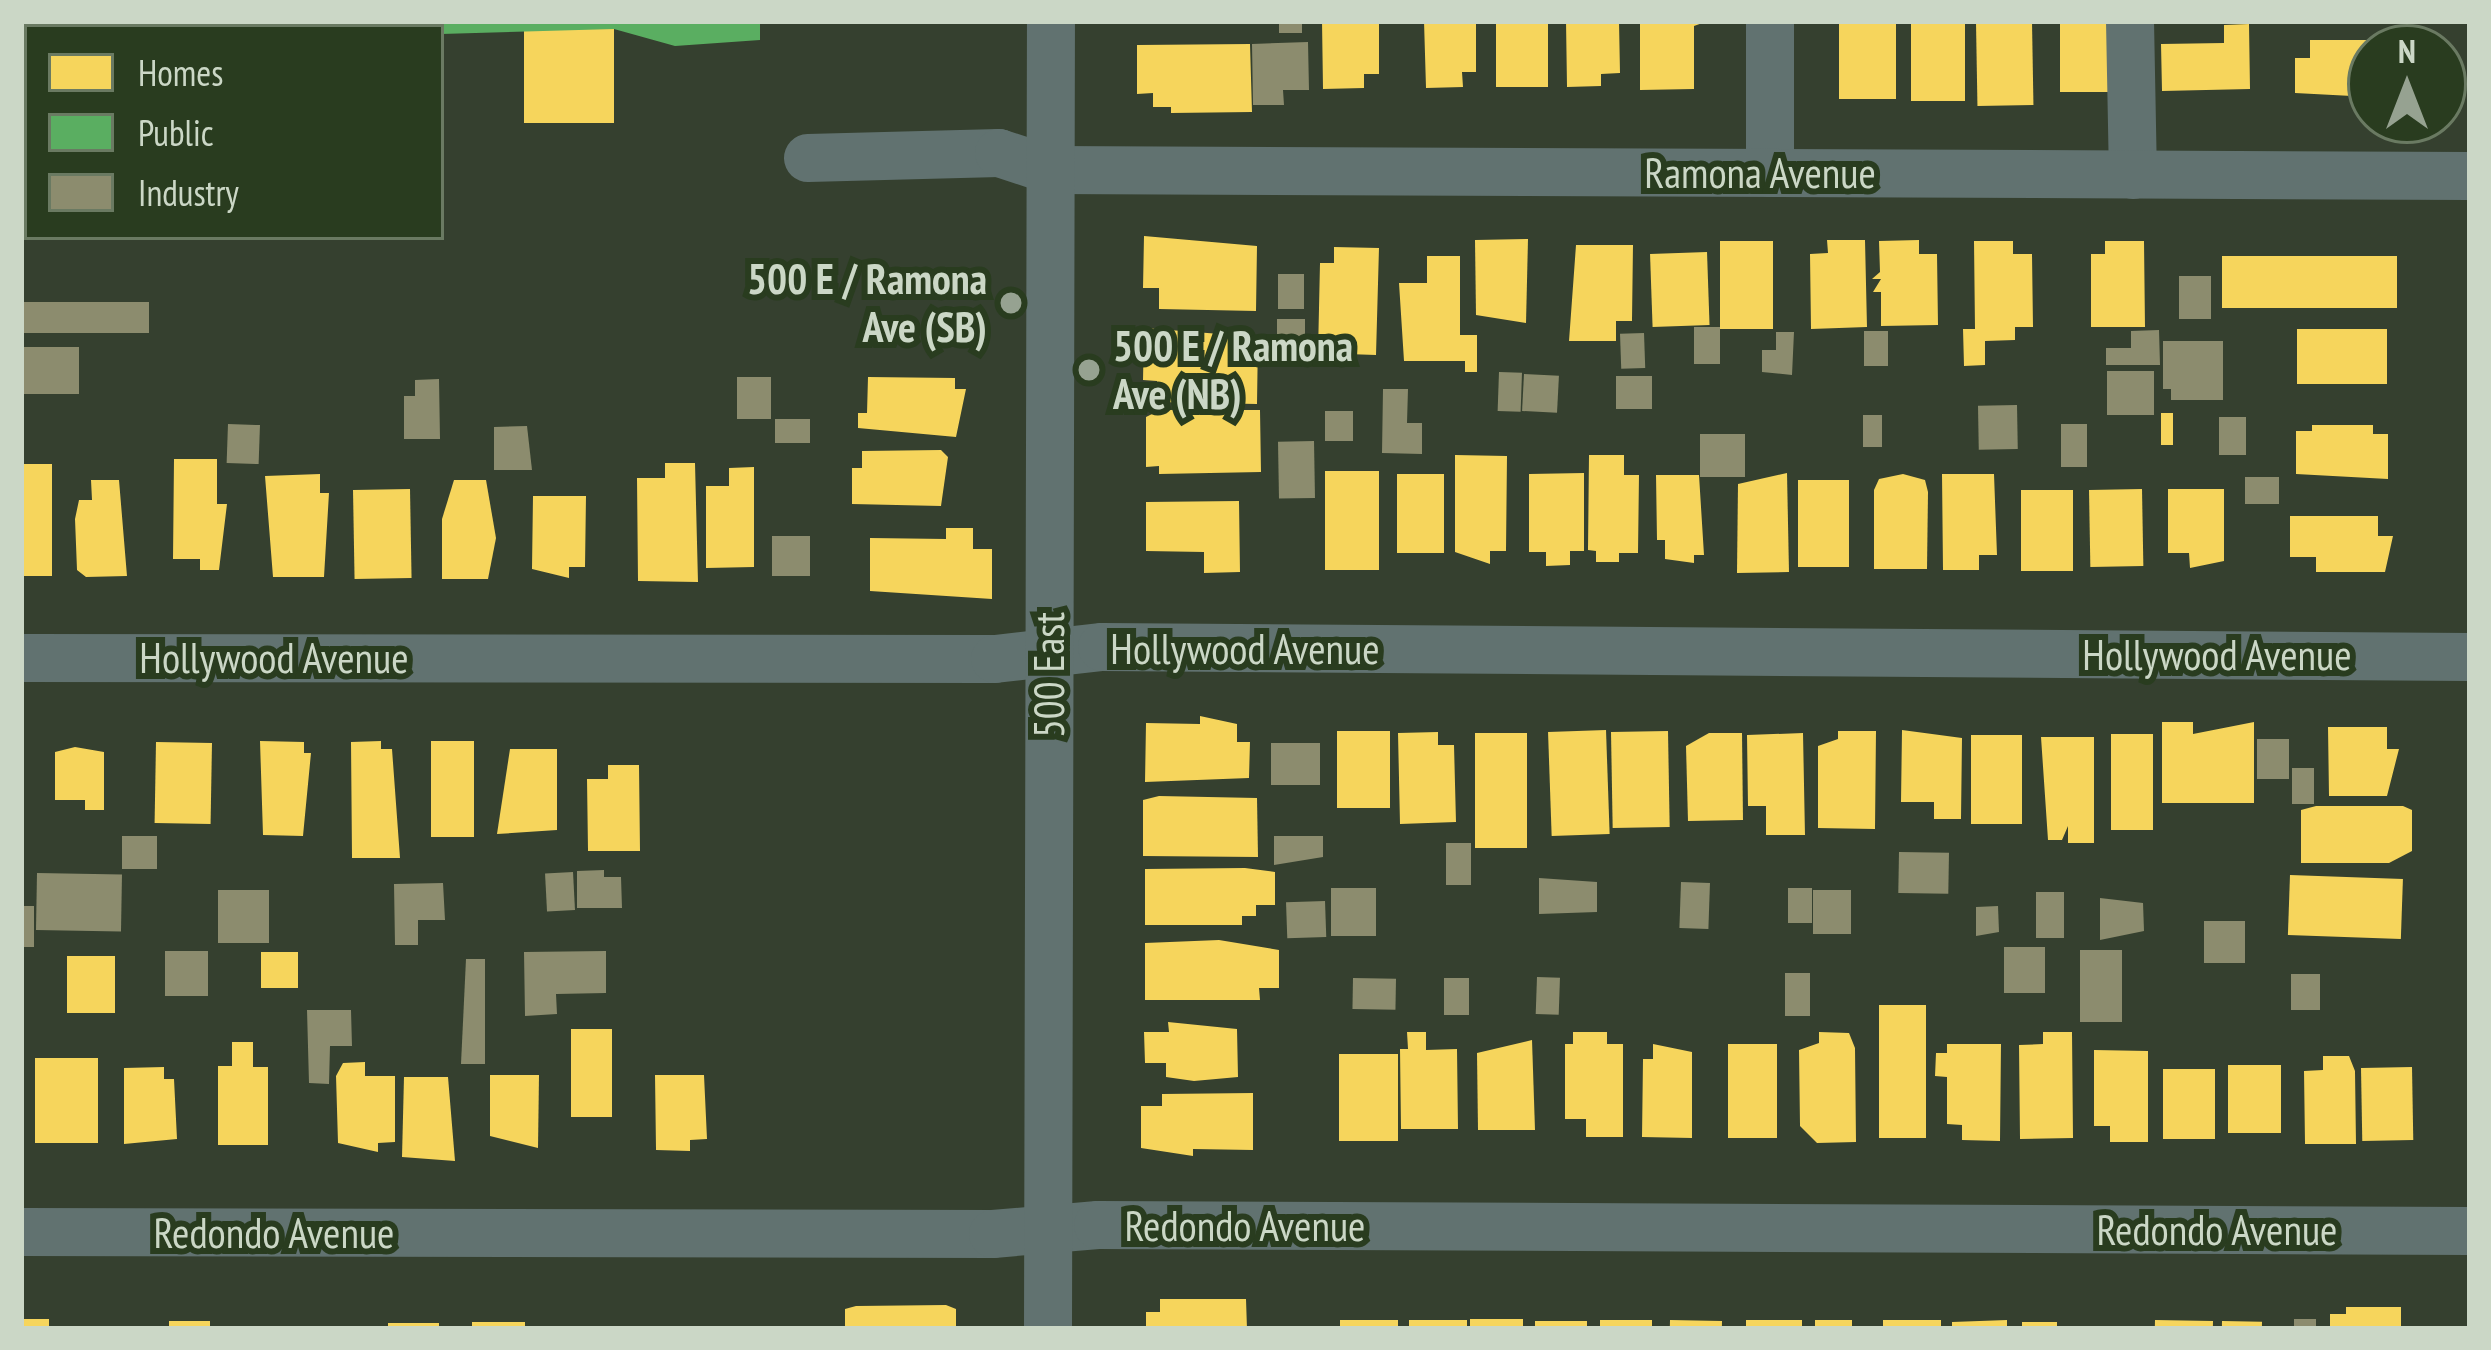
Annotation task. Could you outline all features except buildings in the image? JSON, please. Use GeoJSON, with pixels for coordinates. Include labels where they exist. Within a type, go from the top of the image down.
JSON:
{"type":"FeatureCollection","features":[{"type":"Feature","properties":{"kind":"street","name":"500 East"},"geometry":{"type":"LineString","coordinates":[[1048,1329],[1051,21]]}},
{"type":"Feature","properties":{"kind":"street"},"geometry":{"type":"LineString","coordinates":[[1770,21],[1771,173]]}},
{"type":"Feature","properties":{"kind":"street"},"geometry":{"type":"LineString","coordinates":[[2130,21],[2133,175]]}},
{"type":"Feature","properties":{"kind":"street","name":"Ramona Avenue"},"geometry":{"type":"LineString","coordinates":[[808,158],[999,153],[1051,170],[2470,176]]}},
{"type":"Feature","properties":{"kind":"street","name":"Hollywood Avenue"},"geometry":{"type":"LineString","coordinates":[[21,658],[1049,652],[2470,657]]}},
{"type":"Feature","properties":{"kind":"street","name":"Redondo Avenue"},"geometry":{"type":"LineString","coordinates":[[21,1232],[993,1234],[1048,1228],[2470,1232]]}},
{"type":"Feature","properties":{"kind":"place","name":"500 E / Ramona Ave (SB)"},"geometry":{"type":"Point","coordinates":[1011,303]}},
{"type":"Feature","properties":{"kind":"place","name":"500 E / Ramona Ave (NB)"},"geometry":{"type":"Point","coordinates":[1089,370]}}]}
